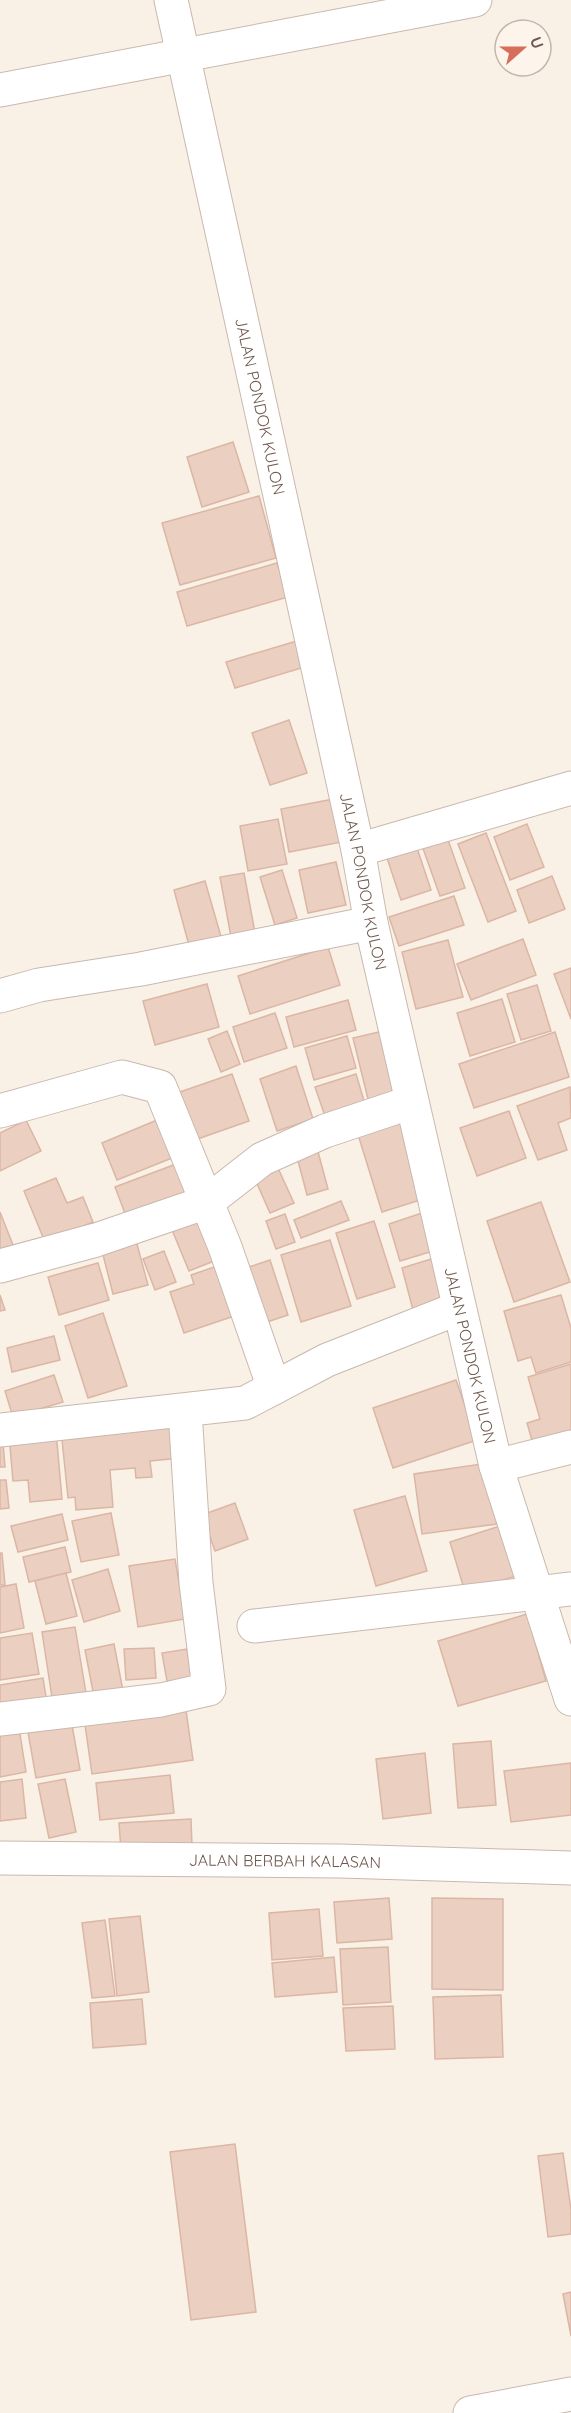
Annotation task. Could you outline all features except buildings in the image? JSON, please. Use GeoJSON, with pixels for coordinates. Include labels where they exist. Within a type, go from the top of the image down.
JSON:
{"type":"FeatureCollection","features":[{"type":"Feature","properties":{"kind":"street","name":"JALAN PONDOK KULON"},"geometry":{"type":"LineString","coordinates":[[171,0],[358,850],[371,924],[496,1466],[571,1699]]}},
{"type":"Feature","properties":{"kind":"street"},"geometry":{"type":"LineString","coordinates":[[0,90],[476,0]]}},
{"type":"Feature","properties":{"kind":"street"},"geometry":{"type":"LineString","coordinates":[[358,850],[571,788]]}},
{"type":"Feature","properties":{"kind":"street"},"geometry":{"type":"LineString","coordinates":[[0,996],[39,985],[141,969],[371,924]]}},
{"type":"Feature","properties":{"kind":"street"},"geometry":{"type":"LineString","coordinates":[[0,1111],[122,1077],[160,1087],[207,1202],[274,1388]]}},
{"type":"Feature","properties":{"kind":"street"},"geometry":{"type":"LineString","coordinates":[[0,1266],[96,1240],[207,1202],[262,1159],[325,1131],[412,1102]]}},
{"type":"Feature","properties":{"kind":"street"},"geometry":{"type":"LineString","coordinates":[[0,1430],[185,1411],[245,1402],[327,1360],[459,1308]]}},
{"type":"Feature","properties":{"kind":"street"},"geometry":{"type":"LineString","coordinates":[[0,1719],[138,1703],[209,1689],[196,1582],[185,1411]]}},
{"type":"Feature","properties":{"kind":"street"},"geometry":{"type":"LineString","coordinates":[[496,1466],[571,1447]]}},
{"type":"Feature","properties":{"kind":"street"},"geometry":{"type":"LineString","coordinates":[[254,1626],[536,1595],[571,1589]]}},
{"type":"Feature","properties":{"kind":"street","name":"JALAN BERBAH KALASAN"},"geometry":{"type":"LineString","coordinates":[[0,1858],[340,1862],[571,1868]]}},
{"type":"Feature","properties":{"kind":"street"},"geometry":{"type":"LineString","coordinates":[[470,2413],[571,2394]]}}]}
